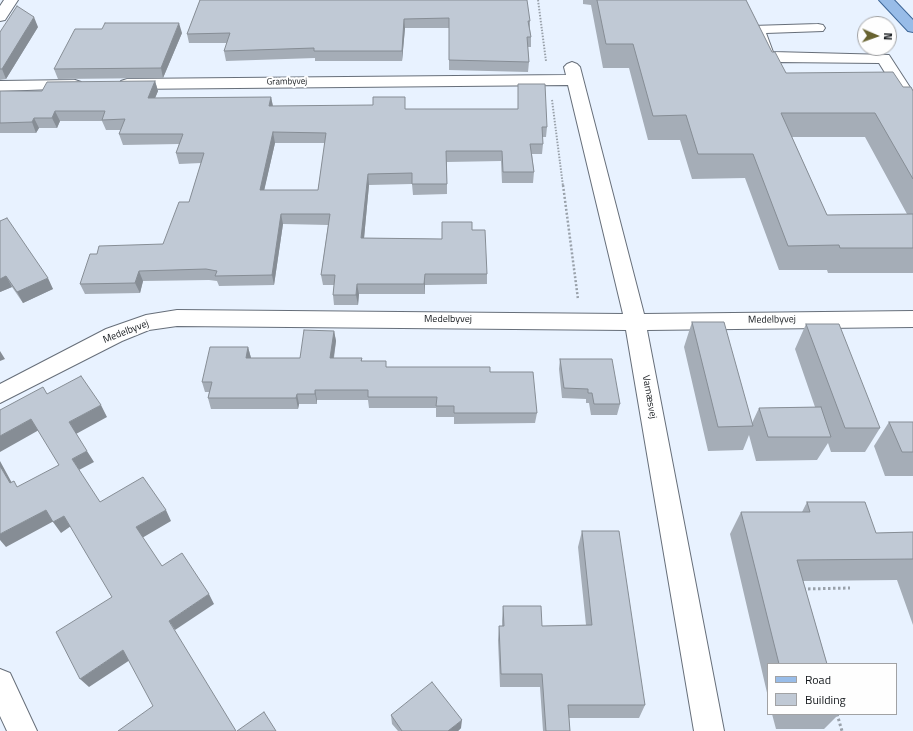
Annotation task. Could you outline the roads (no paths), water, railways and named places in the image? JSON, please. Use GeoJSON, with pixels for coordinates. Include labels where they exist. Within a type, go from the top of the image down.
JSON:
{"type":"FeatureCollection","features":[{"type":"Feature","properties":{"kind":"main road"},"geometry":{"type":"LineString","coordinates":[[886,0],[913,28]]}},
{"type":"Feature","properties":{"kind":"street"},"geometry":{"type":"LineString","coordinates":[[0,17],[11,0]]}},
{"type":"Feature","properties":{"kind":"street"},"geometry":{"type":"LineString","coordinates":[[781,87],[757,29],[818,28]]}},
{"type":"Feature","properties":{"kind":"street"},"geometry":{"type":"LineString","coordinates":[[768,57],[884,58],[894,87],[913,105]]}},
{"type":"Feature","properties":{"kind":"street","name":"Grambyvej"},"geometry":{"type":"LineString","coordinates":[[112,85],[549,80],[573,73]]}},
{"type":"Feature","properties":{"kind":"street","name":"Varnæsvej"},"geometry":{"type":"LineString","coordinates":[[573,73],[635,322],[709,731]]}},
{"type":"Feature","properties":{"kind":"street"},"geometry":{"type":"LineString","coordinates":[[0,86],[88,85]]}},
{"type":"Feature","properties":{"kind":"street","name":"Medelbyvej"},"geometry":{"type":"LineString","coordinates":[[0,394],[114,335],[146,323],[177,318],[635,322],[913,319]]}},
{"type":"Feature","properties":{"kind":"street"},"geometry":{"type":"LineString","coordinates":[[0,683],[22,731]]}}]}
